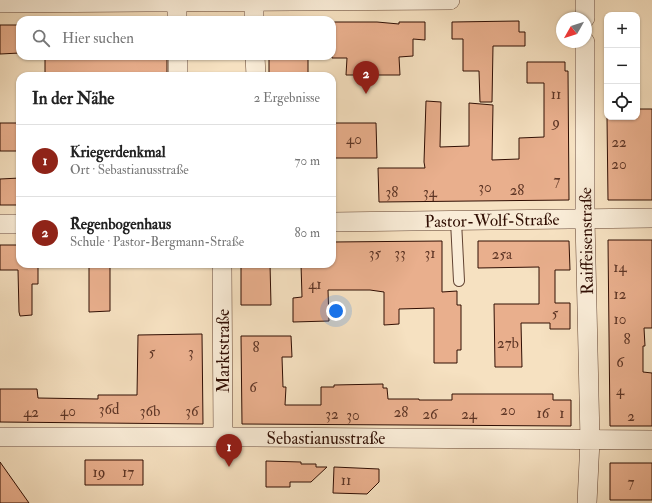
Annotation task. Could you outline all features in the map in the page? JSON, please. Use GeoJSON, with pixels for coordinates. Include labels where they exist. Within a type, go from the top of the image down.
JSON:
{"type":"FeatureCollection","features":[{"type":"Feature","properties":{"kind":"street"},"geometry":{"type":"LineString","coordinates":[[0,4],[177,11],[217,1],[254,11],[450,0]]}},
{"type":"Feature","properties":{"kind":"street"},"geometry":{"type":"LineString","coordinates":[[585,0],[585,12]]}},
{"type":"Feature","properties":{"kind":"street","name":"Raiffeisenstraße"},"geometry":{"type":"LineString","coordinates":[[585,48],[585,219],[590,440],[587,503]]}},
{"type":"Feature","properties":{"kind":"street"},"geometry":{"type":"LineString","coordinates":[[178,60],[178,72]]}},
{"type":"Feature","properties":{"kind":"street"},"geometry":{"type":"LineString","coordinates":[[256,60],[256,72]]}},
{"type":"Feature","properties":{"kind":"street","name":"Pastor-Wolf-Straße"},"geometry":{"type":"LineString","coordinates":[[336,222],[652,218]]}},
{"type":"Feature","properties":{"kind":"street"},"geometry":{"type":"LineString","coordinates":[[0,224],[16,224]]}},
{"type":"Feature","properties":{"kind":"street","name":"Marktstraße"},"geometry":{"type":"LineString","coordinates":[[222,268],[223,437]]}},
{"type":"Feature","properties":{"kind":"street","name":"Sebastianusstraße"},"geometry":{"type":"LineString","coordinates":[[0,437],[652,440]]}},
{"type":"Feature","properties":{"kind":"lane"},"geometry":{"type":"LineString","coordinates":[[456,221],[459,281]]}},
{"type":"Feature","properties":{"kind":"building"},"geometry":{"type":"Polygon","coordinates":[[[519,21],[519,32],[525,32],[525,46],[493,46],[492,102],[480,102],[479,71],[463,71],[463,39],[452,39],[452,22],[519,21]]]}},
{"type":"Feature","properties":{"kind":"building"},"geometry":{"type":"Polygon","coordinates":[[[336,22],[377,22],[399,24],[399,22],[425,22],[425,40],[413,39],[413,56],[399,57],[400,75],[346,75],[347,58],[336,58],[336,22]]]}},
{"type":"Feature","properties":{"kind":"building"},"geometry":{"type":"Polygon","coordinates":[[[0,25],[16,25],[16,53],[0,54],[0,25]]]}},
{"type":"Feature","properties":{"kind":"building"},"geometry":{"type":"Polygon","coordinates":[[[45,60],[167,60],[167,72],[45,72],[45,60]]]}},
{"type":"Feature","properties":{"kind":"building"},"geometry":{"type":"Polygon","coordinates":[[[269,60],[308,60],[308,72],[269,72],[269,60]]]}},
{"type":"Feature","properties":{"kind":"building"},"geometry":{"type":"Polygon","coordinates":[[[527,62],[565,62],[565,71],[568,71],[569,200],[379,202],[378,168],[425,168],[426,101],[441,102],[440,147],[469,146],[469,103],[493,105],[492,160],[519,159],[519,138],[544,137],[544,83],[527,83],[527,62]]]}},
{"type":"Feature","properties":{"kind":"building"},"geometry":{"type":"Polygon","coordinates":[[[640,109],[652,109],[652,200],[608,200],[607,120],[640,120],[640,109]]]}},
{"type":"Feature","properties":{"kind":"building"},"geometry":{"type":"Polygon","coordinates":[[[0,123],[16,123],[16,151],[0,151],[0,123]]]}},
{"type":"Feature","properties":{"kind":"building"},"geometry":{"type":"Polygon","coordinates":[[[336,123],[376,123],[377,158],[336,158],[336,123]]]}},
{"type":"Feature","properties":{"kind":"building"},"geometry":{"type":"Polygon","coordinates":[[[16,178],[16,205],[0,205],[0,179],[16,178]]]}},
{"type":"Feature","properties":{"kind":"building"},"geometry":{"type":"Polygon","coordinates":[[[608,240],[652,240],[652,328],[644,328],[645,346],[643,346],[643,372],[652,373],[652,426],[610,426],[608,240]]]}},
{"type":"Feature","properties":{"kind":"building"},"geometry":{"type":"Polygon","coordinates":[[[442,241],[442,292],[457,291],[457,305],[461,305],[461,350],[457,350],[457,363],[434,363],[434,308],[399,309],[399,324],[384,325],[384,292],[370,290],[328,290],[329,321],[293,322],[293,298],[302,297],[301,268],[336,268],[336,242],[442,241]]]}},
{"type":"Feature","properties":{"kind":"building"},"geometry":{"type":"Polygon","coordinates":[[[478,241],[569,241],[570,270],[555,270],[555,303],[570,303],[570,329],[550,329],[550,323],[521,323],[522,367],[495,367],[494,304],[539,304],[539,267],[478,268],[478,241]]]}},
{"type":"Feature","properties":{"kind":"building"},"geometry":{"type":"Polygon","coordinates":[[[0,245],[16,245],[16,268],[38,268],[38,284],[32,284],[32,315],[20,316],[18,270],[0,270],[0,245]]]}},
{"type":"Feature","properties":{"kind":"building"},"geometry":{"type":"Polygon","coordinates":[[[89,268],[110,268],[110,311],[89,312],[89,268]]]}},
{"type":"Feature","properties":{"kind":"building"},"geometry":{"type":"Polygon","coordinates":[[[241,268],[270,268],[271,305],[241,305],[241,268]]]}},
{"type":"Feature","properties":{"kind":"building"},"geometry":{"type":"Polygon","coordinates":[[[202,334],[203,424],[0,422],[0,389],[37,389],[38,398],[98,399],[98,395],[137,395],[138,335],[202,334]]]}},
{"type":"Feature","properties":{"kind":"building"},"geometry":{"type":"Polygon","coordinates":[[[241,336],[291,336],[292,357],[282,357],[283,387],[286,387],[285,405],[321,405],[321,387],[334,387],[334,385],[383,384],[383,388],[387,388],[388,399],[452,400],[452,394],[553,394],[553,400],[571,400],[571,426],[242,424],[241,336]]]}},
{"type":"Feature","properties":{"kind":"building"},"geometry":{"type":"Polygon","coordinates":[[[85,460],[143,460],[143,485],[85,485],[85,460]]]}},
{"type":"Feature","properties":{"kind":"building"},"geometry":{"type":"Polygon","coordinates":[[[266,461],[301,462],[301,464],[316,464],[316,467],[327,467],[311,482],[290,482],[290,487],[266,487],[266,461]]]}},
{"type":"Feature","properties":{"kind":"building"},"geometry":{"type":"Polygon","coordinates":[[[0,462],[29,503],[0,503],[0,462]]]}},
{"type":"Feature","properties":{"kind":"building"},"geometry":{"type":"Polygon","coordinates":[[[610,463],[652,463],[652,500],[610,500],[610,463]]]}},
{"type":"Feature","properties":{"kind":"building"},"geometry":{"type":"Polygon","coordinates":[[[334,467],[379,469],[379,482],[367,494],[333,493],[334,467]]]}},
{"type":"Feature","properties":{"kind":"place","name":"Regenbogenhaus"},"geometry":{"type":"Point","coordinates":[366,94]}},
{"type":"Feature","properties":{"kind":"place","name":"Kriegerdenkmal"},"geometry":{"type":"Point","coordinates":[229,467]}}]}
